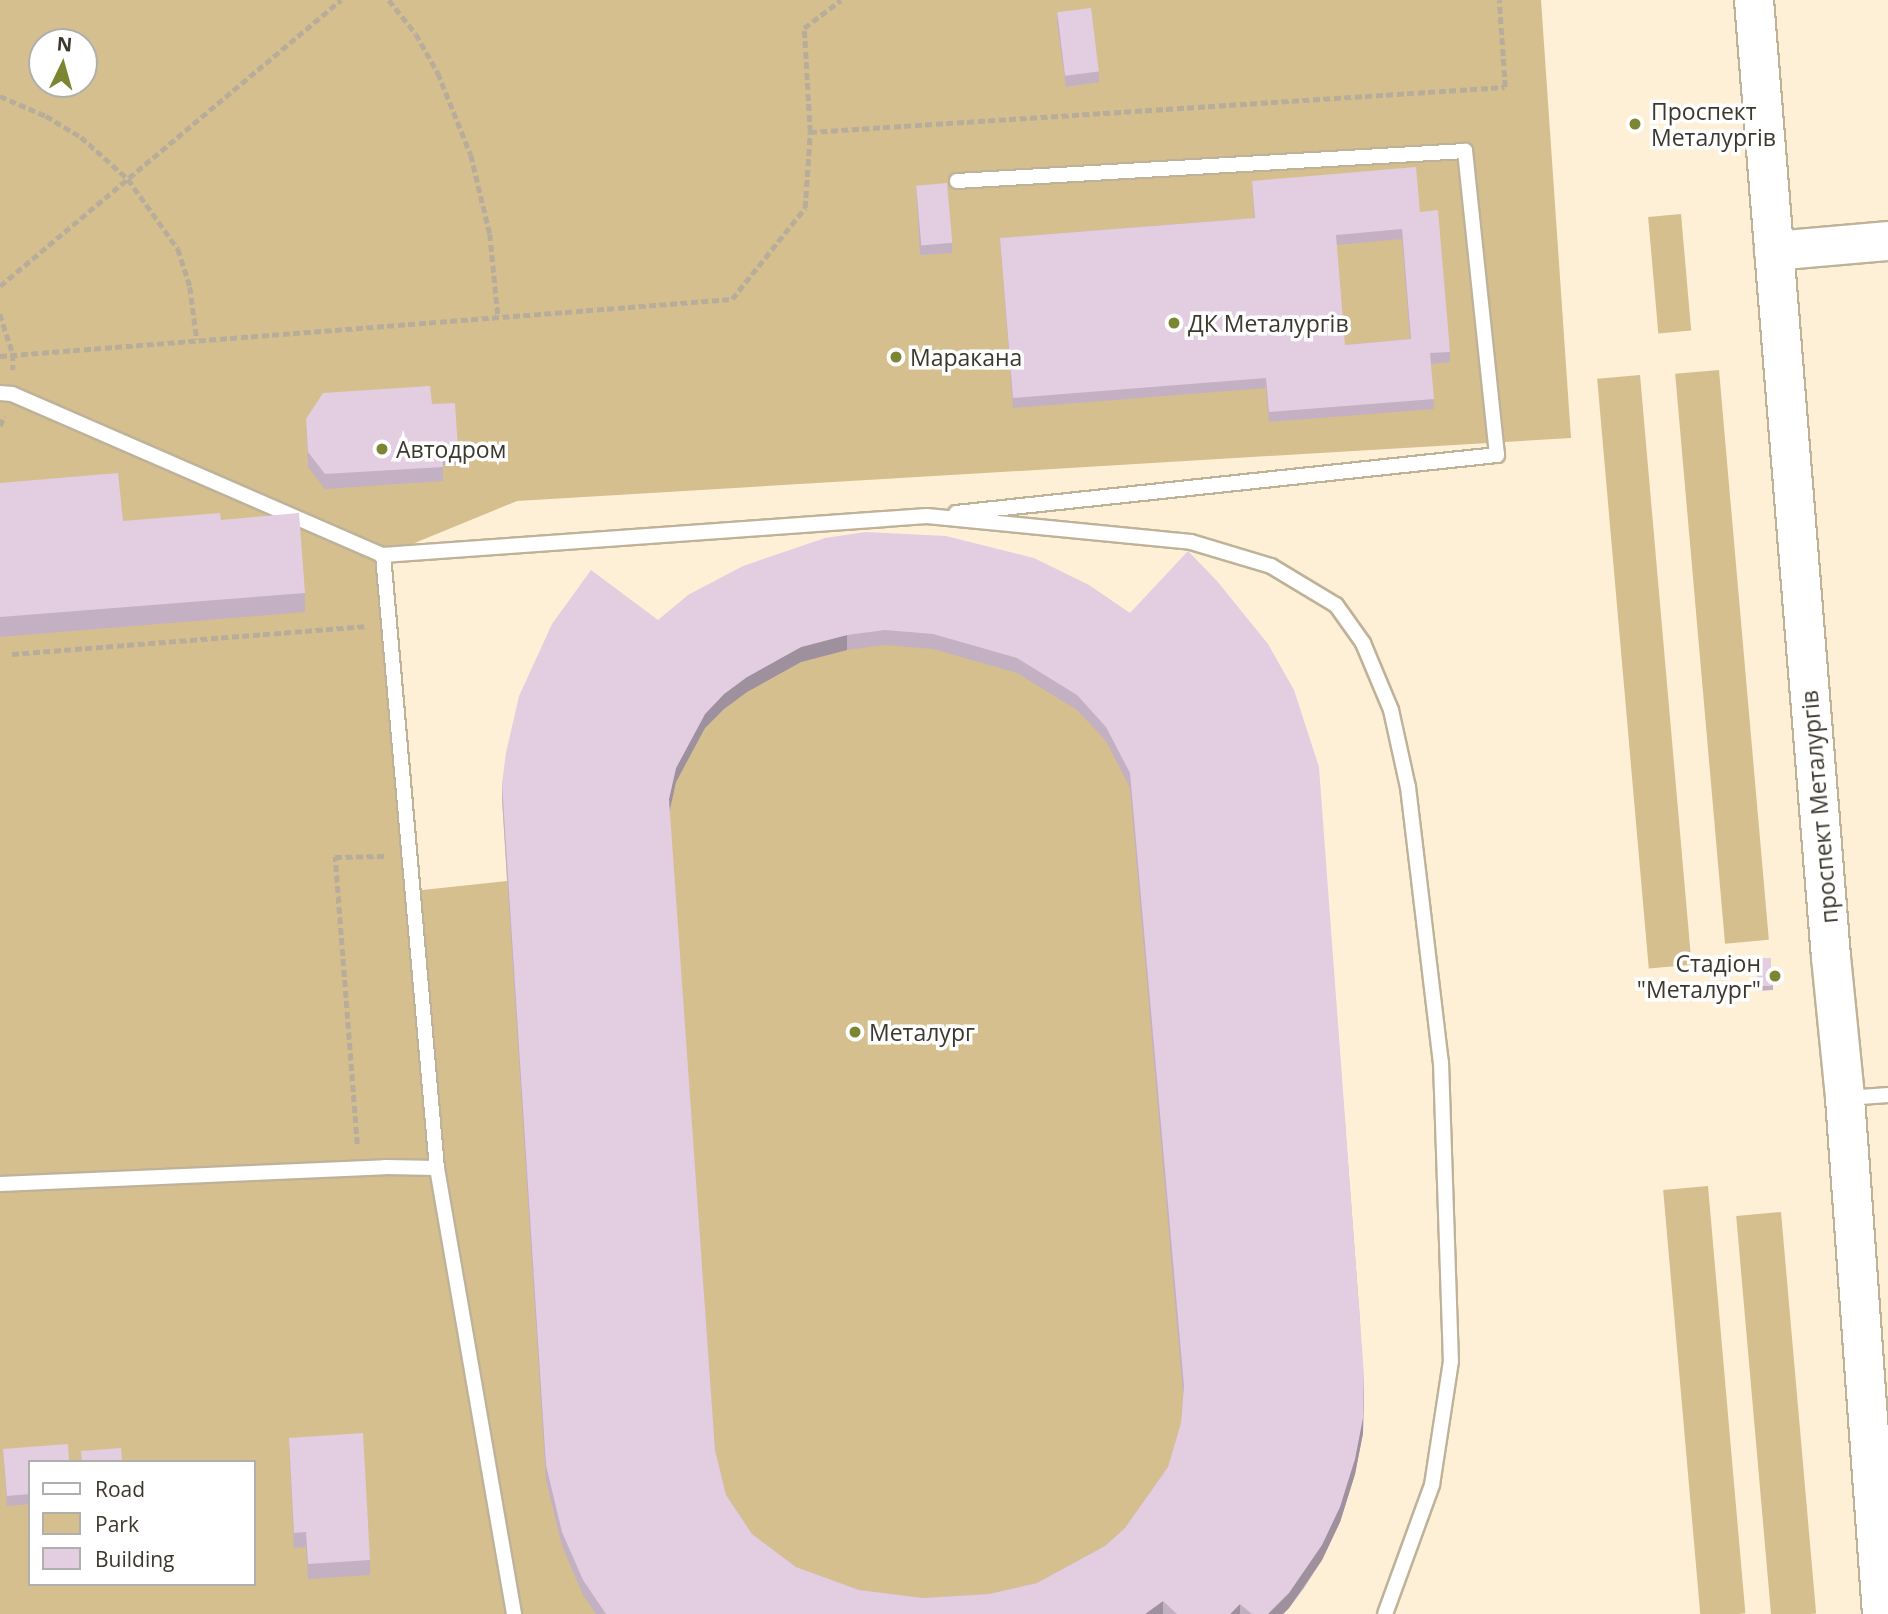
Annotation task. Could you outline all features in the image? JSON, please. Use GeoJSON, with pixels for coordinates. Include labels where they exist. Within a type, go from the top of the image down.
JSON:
{"type":"FeatureCollection","features":[{"type":"Feature","properties":{"kind":"main road","name":"проспект Металургів"},"geometry":{"type":"LineString","coordinates":[[1754,0],[1845,1098],[1882,1614]]}},
{"type":"Feature","properties":{"kind":"main road"},"geometry":{"type":"LineString","coordinates":[[1774,251],[1888,241]]}},
{"type":"Feature","properties":{"kind":"lane"},"geometry":{"type":"LineString","coordinates":[[0,393],[12,394],[383,555],[927,516],[1497,455],[1465,151],[957,181]]}},
{"type":"Feature","properties":{"kind":"lane"},"geometry":{"type":"LineString","coordinates":[[927,516],[1191,542],[1271,566],[1336,605],[1363,643],[1391,710],[1408,786],[1441,1062],[1451,1361],[1432,1485],[1385,1614]]}},
{"type":"Feature","properties":{"kind":"lane"},"geometry":{"type":"LineString","coordinates":[[383,555],[437,1168],[514,1614]]}},
{"type":"Feature","properties":{"kind":"lane"},"geometry":{"type":"LineString","coordinates":[[1845,1098],[1888,1094]]}},
{"type":"Feature","properties":{"kind":"lane"},"geometry":{"type":"LineString","coordinates":[[0,1184],[437,1168]]}},
{"type":"Feature","properties":{"kind":"path"},"geometry":{"type":"LineString","coordinates":[[0,286],[341,0]]}},
{"type":"Feature","properties":{"kind":"path"},"geometry":{"type":"LineString","coordinates":[[388,0],[416,34],[438,73],[471,155],[489,234],[498,317]]}},
{"type":"Feature","properties":{"kind":"path"},"geometry":{"type":"LineString","coordinates":[[0,356],[732,299],[805,208],[810,132],[804,28],[841,0]]}},
{"type":"Feature","properties":{"kind":"path"},"geometry":{"type":"LineString","coordinates":[[810,132],[1505,87],[1499,0]]}},
{"type":"Feature","properties":{"kind":"path"},"geometry":{"type":"LineString","coordinates":[[0,96],[46,116],[81,138],[128,179],[178,249],[190,287],[197,340]]}},
{"type":"Feature","properties":{"kind":"path"},"geometry":{"type":"LineString","coordinates":[[12,654],[390,624]]}},
{"type":"Feature","properties":{"kind":"path"},"geometry":{"type":"LineString","coordinates":[[359,1169],[335,857],[410,856]]}},
{"type":"Feature","properties":{"kind":"green space"},"geometry":{"type":"Polygon","coordinates":[[[0,0],[1541,0],[1571,438],[517,501],[383,556],[413,891],[507,881],[502,798],[506,768],[658,635],[781,566],[1319,782],[1360,1320],[1363,1433],[1355,1474],[1340,1522],[1322,1560],[1283,1614],[0,1614],[0,0]]]}},
{"type":"Feature","properties":{"kind":"green space"},"geometry":{"type":"Polygon","coordinates":[[[1681,214],[1691,331],[1658,333],[1648,217],[1681,214]]]}},
{"type":"Feature","properties":{"kind":"green space"},"geometry":{"type":"Polygon","coordinates":[[[1719,370],[1769,940],[1725,944],[1675,374],[1719,370]]]}},
{"type":"Feature","properties":{"kind":"green space"},"geometry":{"type":"Polygon","coordinates":[[[1640,375],[1692,965],[1649,968],[1597,379],[1640,375]]]}},
{"type":"Feature","properties":{"kind":"green space"},"geometry":{"type":"Polygon","coordinates":[[[1708,1186],[1745,1613],[1700,1614],[1663,1190],[1708,1186]]]}},
{"type":"Feature","properties":{"kind":"green space"},"geometry":{"type":"Polygon","coordinates":[[[1781,1212],[1816,1613],[1771,1614],[1736,1216],[1781,1212]]]}},
{"type":"Feature","properties":{"kind":"building"},"geometry":{"type":"Polygon","coordinates":[[[1091,8],[1099,72],[1065,76],[1057,12],[1091,8]]]}},
{"type":"Feature","properties":{"kind":"building","name":"ДК Металургів"},"geometry":{"type":"Polygon","coordinates":[[[1416,167],[1420,212],[1438,210],[1450,352],[1430,353],[1434,399],[1269,412],[1266,378],[1013,398],[1000,238],[1255,218],[1252,181],[1416,167]],[[1402,229],[1336,235],[1345,345],[1411,339],[1402,229]]]}},
{"type":"Feature","properties":{"kind":"building"},"geometry":{"type":"Polygon","coordinates":[[[947,183],[952,243],[921,245],[916,186],[947,183]]]}},
{"type":"Feature","properties":{"kind":"building","name":"Автодром"},"geometry":{"type":"Polygon","coordinates":[[[430,386],[432,404],[455,403],[458,449],[442,450],[443,467],[325,474],[308,452],[306,419],[323,393],[430,386]]]}},
{"type":"Feature","properties":{"kind":"building"},"geometry":{"type":"Polygon","coordinates":[[[118,473],[123,521],[220,513],[221,520],[299,513],[305,593],[0,617],[0,483],[118,473]]]}},
{"type":"Feature","properties":{"kind":"building"},"geometry":{"type":"Polygon","coordinates":[[[866,532],[946,536],[1034,558],[1089,585],[1130,613],[1188,551],[1217,581],[1268,644],[1294,690],[1319,767],[1364,1375],[1363,1418],[1355,1459],[1340,1507],[1322,1545],[1289,1593],[1268,1614],[1252,1614],[1240,1604],[1230,1614],[1177,1614],[1163,1601],[1145,1614],[606,1614],[583,1580],[562,1532],[546,1465],[502,783],[519,696],[552,624],[591,570],[658,620],[688,595],[743,566],[825,538],[866,532]],[[885,630],[847,635],[801,647],[747,677],[724,694],[705,714],[676,768],[669,799],[715,1450],[726,1495],[752,1534],[796,1567],[859,1590],[923,1598],[989,1594],[1037,1583],[1105,1546],[1125,1528],[1168,1467],[1181,1423],[1184,1386],[1130,773],[1106,727],[1077,695],[1017,658],[933,634],[885,630]]]}},
{"type":"Feature","properties":{"kind":"building"},"geometry":{"type":"Polygon","coordinates":[[[1757,958],[1771,958],[1771,986],[1757,986],[1757,958]]]}},
{"type":"Feature","properties":{"kind":"building"},"geometry":{"type":"Polygon","coordinates":[[[363,1433],[370,1560],[308,1564],[306,1532],[294,1533],[289,1438],[363,1433]]]}},
{"type":"Feature","properties":{"kind":"building"},"geometry":{"type":"Polygon","coordinates":[[[68,1444],[69,1460],[28,1460],[28,1494],[7,1496],[3,1449],[68,1444]]]}},
{"type":"Feature","properties":{"kind":"building"},"geometry":{"type":"Polygon","coordinates":[[[121,1448],[122,1460],[82,1460],[81,1451],[121,1448]]]}},
{"type":"Feature","properties":{"kind":"place","name":"Проспект Металургів"},"geometry":{"type":"Point","coordinates":[1635,124]}},
{"type":"Feature","properties":{"kind":"place","name":"ДК Металургів"},"geometry":{"type":"Point","coordinates":[1174,323]}},
{"type":"Feature","properties":{"kind":"place","name":"Маракана"},"geometry":{"type":"Point","coordinates":[896,357]}},
{"type":"Feature","properties":{"kind":"place","name":"Автодром"},"geometry":{"type":"Point","coordinates":[382,449]}},
{"type":"Feature","properties":{"kind":"place","name":"Стадіон \"Металург\""},"geometry":{"type":"Point","coordinates":[1775,976]}},
{"type":"Feature","properties":{"kind":"place","name":"Металург"},"geometry":{"type":"Point","coordinates":[855,1032]}}]}
